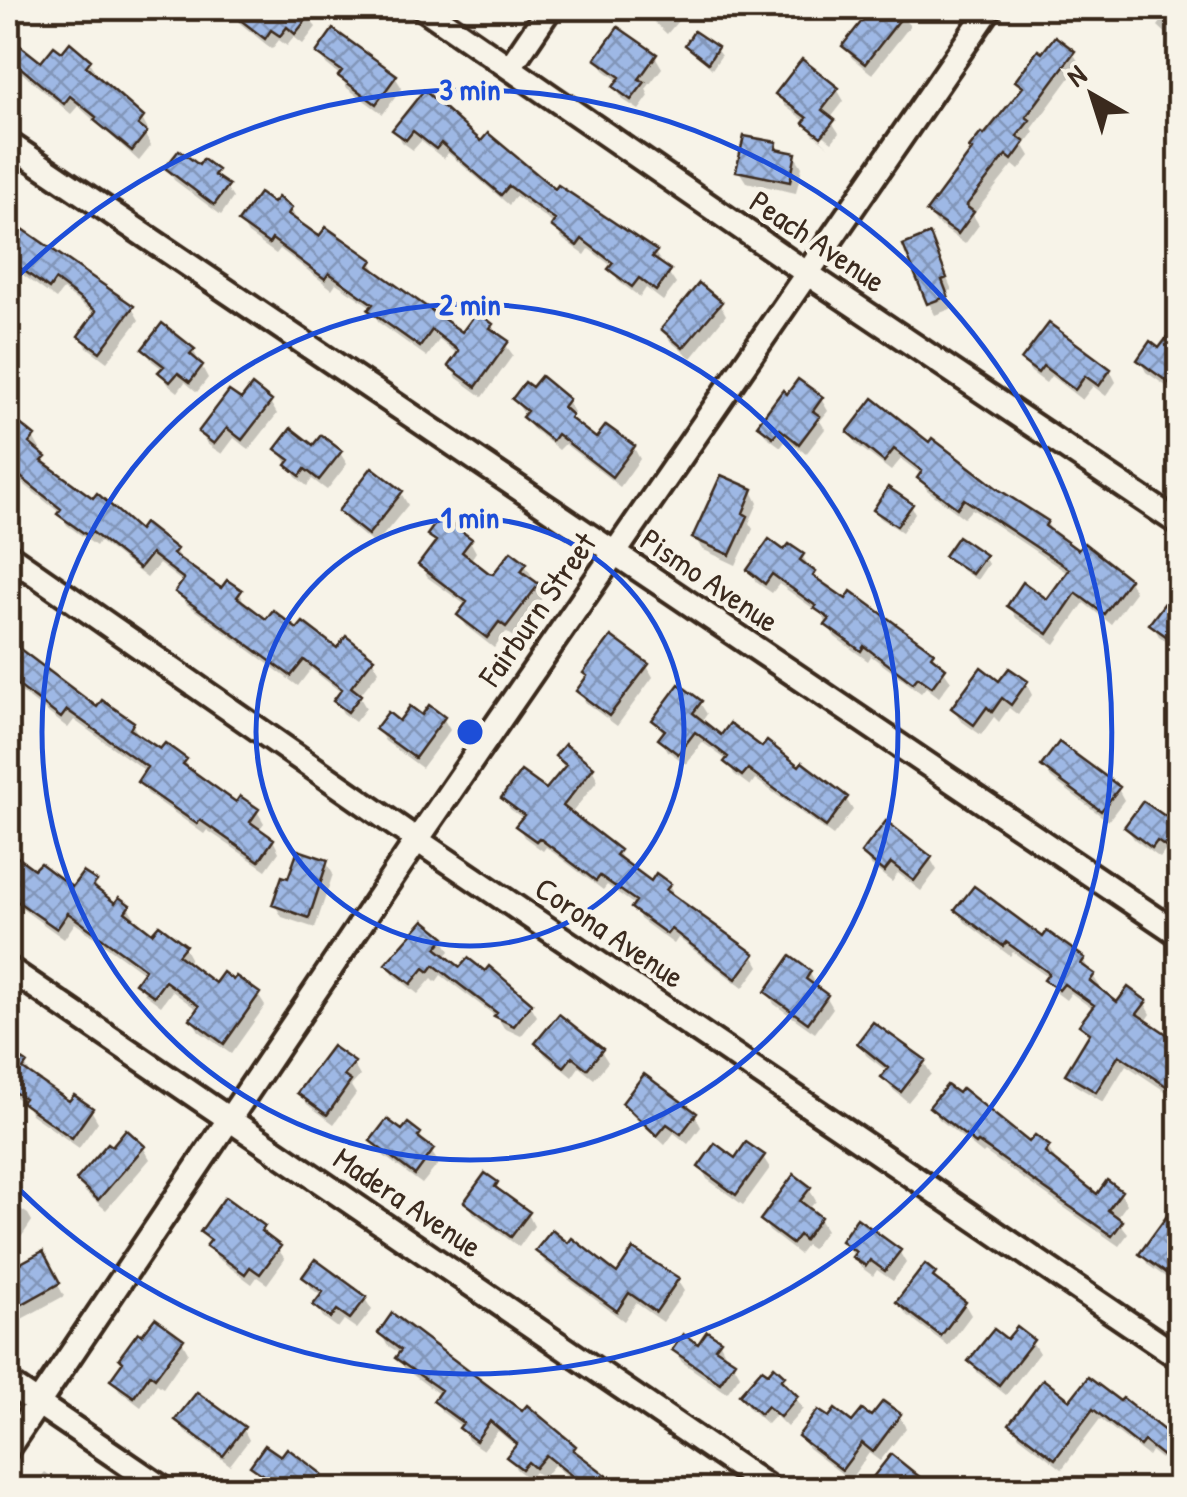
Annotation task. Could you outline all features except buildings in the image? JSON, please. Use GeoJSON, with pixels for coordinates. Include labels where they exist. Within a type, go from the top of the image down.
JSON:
{"type":"FeatureCollection","features":[{"type":"Feature","properties":{"kind":"street","name":"Peach Avenue"},"geometry":{"type":"LineString","coordinates":[[422,8],[805,272],[1175,512]]}},
{"type":"Feature","properties":{"kind":"street"},"geometry":{"type":"LineString","coordinates":[[510,66],[550,8]]}},
{"type":"Feature","properties":{"kind":"street","name":"Fairburn Street"},"geometry":{"type":"LineString","coordinates":[[8,1448],[417,840],[990,8]]}},
{"type":"Feature","properties":{"kind":"street","name":"Pismo Avenue"},"geometry":{"type":"LineString","coordinates":[[8,143],[1180,935]]}},
{"type":"Feature","properties":{"kind":"street","name":"Corona Avenue"},"geometry":{"type":"LineString","coordinates":[[8,556],[417,840],[1180,1358]]}},
{"type":"Feature","properties":{"kind":"street","name":"Madera Avenue"},"geometry":{"type":"LineString","coordinates":[[8,968],[772,1490]]}},
{"type":"Feature","properties":{"kind":"street"},"geometry":{"type":"LineString","coordinates":[[8,1383],[165,1490]]}}]}
